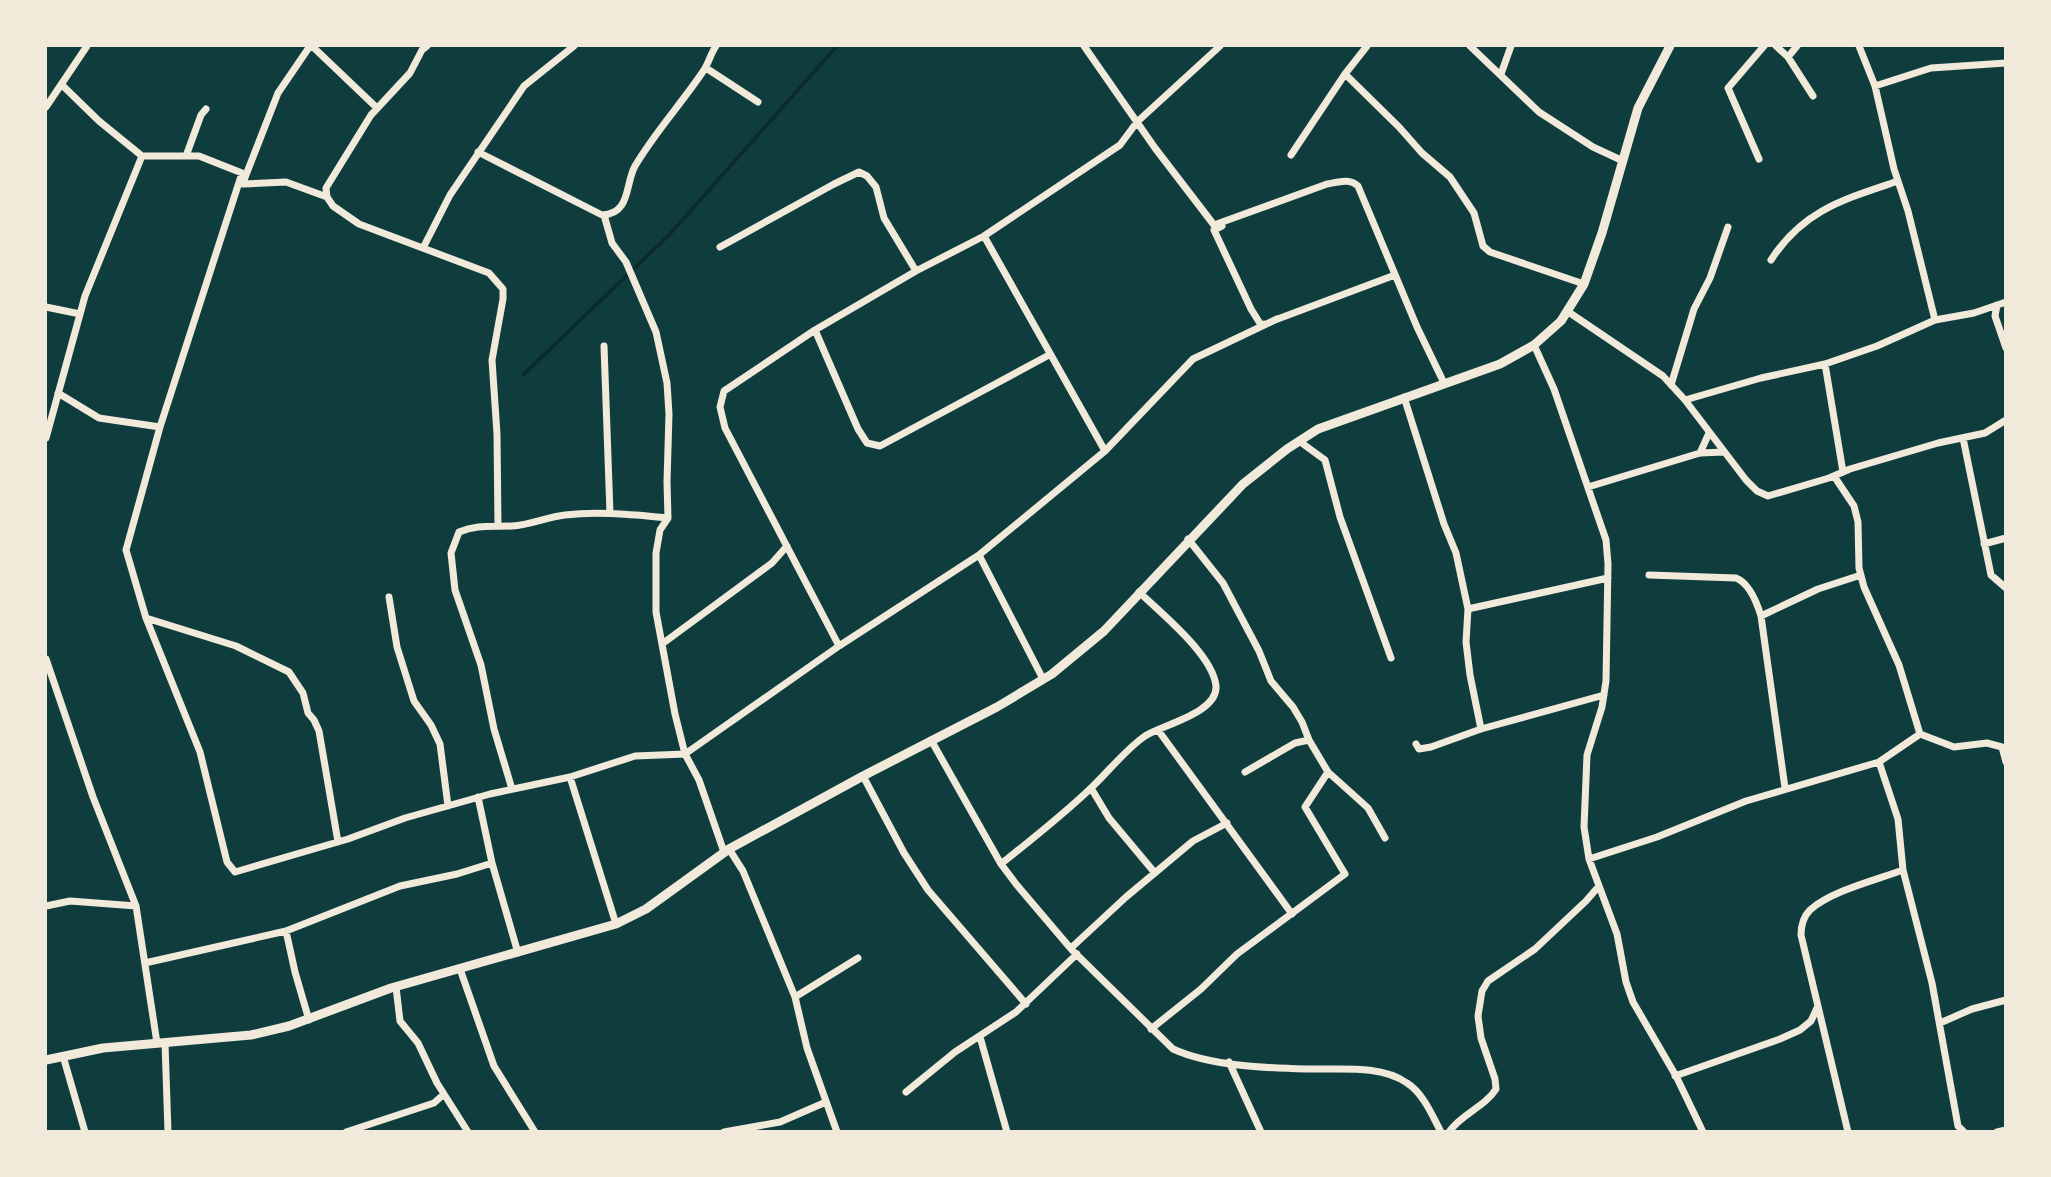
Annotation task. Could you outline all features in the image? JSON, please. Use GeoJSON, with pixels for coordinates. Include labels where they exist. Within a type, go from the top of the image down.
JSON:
{"type":"FeatureCollection","features":[{"type":"Feature","properties":{"kind":"street"},"geometry":{"type":"LineString","coordinates":[[46,107],[87,46]]}},
{"type":"Feature","properties":{"kind":"street"},"geometry":{"type":"LineString","coordinates":[[243,184],[278,93],[311,46],[377,108]]}},
{"type":"Feature","properties":{"kind":"street"},"geometry":{"type":"LineString","coordinates":[[427,46],[410,73],[377,108],[326,188],[327,197],[333,206],[359,224],[489,273],[503,289],[492,360],[497,434],[498,526]]}},
{"type":"Feature","properties":{"kind":"street"},"geometry":{"type":"LineString","coordinates":[[423,248],[450,195],[524,86],[574,46]]}},
{"type":"Feature","properties":{"kind":"street"},"geometry":{"type":"LineString","coordinates":[[478,152],[604,215],[612,214],[628,195],[634,169],[670,113],[706,68],[716,46]]}},
{"type":"Feature","properties":{"kind":"street"},"geometry":{"type":"LineString","coordinates":[[1084,46],[1214,225],[1328,184],[1353,182],[1359,186],[1395,275],[1444,383]]}},
{"type":"Feature","properties":{"kind":"street"},"geometry":{"type":"LineString","coordinates":[[839,646],[725,428],[720,407],[724,391],[815,330],[916,271],[984,236],[1120,145],[1137,122],[1220,46]]}},
{"type":"Feature","properties":{"kind":"street"},"geometry":{"type":"LineString","coordinates":[[1291,155],[1367,46]]}},
{"type":"Feature","properties":{"kind":"street"},"geometry":{"type":"LineString","coordinates":[[1470,46],[1539,112],[1593,147],[1621,160]]}},
{"type":"Feature","properties":{"kind":"street"},"geometry":{"type":"LineString","coordinates":[[1501,74],[1511,46]]}},
{"type":"Feature","properties":{"kind":"street"},"geometry":{"type":"LineString","coordinates":[[46,1060],[103,1048],[251,1035],[309,1020],[396,987],[616,924],[646,909],[727,851],[863,776],[997,707],[1043,679],[1104,631],[1188,539],[1243,484],[1299,441],[1318,429],[1500,364],[1534,345],[1561,321],[1584,284],[1602,233],[1638,108],[1670,46]]}},
{"type":"Feature","properties":{"kind":"street"},"geometry":{"type":"LineString","coordinates":[[1759,159],[1728,88],[1764,46]]}},
{"type":"Feature","properties":{"kind":"street"},"geometry":{"type":"LineString","coordinates":[[1776,46],[1788,57],[1812,96]]}},
{"type":"Feature","properties":{"kind":"street"},"geometry":{"type":"LineString","coordinates":[[1788,57],[1797,46]]}},
{"type":"Feature","properties":{"kind":"street"},"geometry":{"type":"LineString","coordinates":[[1859,46],[1875,86],[1935,320]]}},
{"type":"Feature","properties":{"kind":"street"},"geometry":{"type":"LineString","coordinates":[[1875,86],[1931,68],[2006,63]]}},
{"type":"Feature","properties":{"kind":"street"},"geometry":{"type":"LineString","coordinates":[[706,68],[758,102]]}},
{"type":"Feature","properties":{"kind":"street"},"geometry":{"type":"LineString","coordinates":[[1345,74],[1422,153],[1450,177],[1474,213],[1483,246],[1490,252],[1584,284]]}},
{"type":"Feature","properties":{"kind":"street"},"geometry":{"type":"LineString","coordinates":[[62,85],[99,121],[142,156],[199,156],[242,173]]}},
{"type":"Feature","properties":{"kind":"street"},"geometry":{"type":"LineString","coordinates":[[186,156],[201,115],[206,109]]}},
{"type":"Feature","properties":{"kind":"street"},"geometry":{"type":"LineString","coordinates":[[46,438],[85,296],[142,156]]}},
{"type":"Feature","properties":{"kind":"street"},"geometry":{"type":"LineString","coordinates":[[720,247],[859,172],[867,176],[876,187],[884,218],[916,271]]}},
{"type":"Feature","properties":{"kind":"street"},"geometry":{"type":"LineString","coordinates":[[242,173],[243,184]]}},
{"type":"Feature","properties":{"kind":"street"},"geometry":{"type":"LineString","coordinates":[[242,173],[160,427],[127,550],[146,618],[200,752],[227,862],[235,872],[478,797],[569,777],[635,756],[685,754],[839,646],[979,555],[1105,451],[1193,359],[1277,319]]}},
{"type":"Feature","properties":{"kind":"street"},"geometry":{"type":"LineString","coordinates":[[1771,260],[1784,239],[1807,220],[1848,198],[1898,181]]}},
{"type":"Feature","properties":{"kind":"street"},"geometry":{"type":"LineString","coordinates":[[243,184],[286,183],[327,197]]}},
{"type":"Feature","properties":{"kind":"street"},"geometry":{"type":"LineString","coordinates":[[604,215],[604,224],[612,243],[626,262],[656,331],[667,383],[668,518],[660,530],[654,575],[656,612],[685,754],[699,780],[727,851],[743,871],[795,997],[807,1048],[837,1132]]}},
{"type":"Feature","properties":{"kind":"street"},"geometry":{"type":"LineString","coordinates":[[1241,216],[1214,230],[1261,325],[1395,275]]}},
{"type":"Feature","properties":{"kind":"street"},"geometry":{"type":"LineString","coordinates":[[1671,385],[1694,309],[1710,278],[1728,227]]}},
{"type":"Feature","properties":{"kind":"street"},"geometry":{"type":"LineString","coordinates":[[984,236],[1105,451]]}},
{"type":"Feature","properties":{"kind":"street"},"geometry":{"type":"LineString","coordinates":[[1685,400],[1761,378],[1825,364],[1877,346],[1935,320],[1983,310],[2006,302]]}},
{"type":"Feature","properties":{"kind":"street"},"geometry":{"type":"LineString","coordinates":[[1997,305],[1994,316],[2006,348]]}},
{"type":"Feature","properties":{"kind":"street"},"geometry":{"type":"LineString","coordinates":[[46,307],[80,314]]}},
{"type":"Feature","properties":{"kind":"street"},"geometry":{"type":"LineString","coordinates":[[1983,310],[1994,316]]}},
{"type":"Feature","properties":{"kind":"street"},"geometry":{"type":"LineString","coordinates":[[1567,311],[1663,376],[1685,400],[1746,480],[1757,491],[1768,496],[1780,495],[1843,472],[1985,433],[2006,420]]}},
{"type":"Feature","properties":{"kind":"street"},"geometry":{"type":"LineString","coordinates":[[815,330],[858,429],[867,443],[880,446],[1049,355]]}},
{"type":"Feature","properties":{"kind":"street"},"geometry":{"type":"LineString","coordinates":[[1534,345],[1554,389],[1606,540],[1608,578],[1604,695],[1587,755],[1584,827],[1589,859],[1617,934],[1623,971],[1633,1002],[1703,1132]]}},
{"type":"Feature","properties":{"kind":"street"},"geometry":{"type":"LineString","coordinates":[[604,346],[610,513]]}},
{"type":"Feature","properties":{"kind":"street"},"geometry":{"type":"LineString","coordinates":[[1825,364],[1843,472]]}},
{"type":"Feature","properties":{"kind":"street"},"geometry":{"type":"LineString","coordinates":[[58,393],[99,418],[160,427]]}},
{"type":"Feature","properties":{"kind":"street"},"geometry":{"type":"LineString","coordinates":[[1404,397],[1444,524],[1456,553],[1468,609],[1466,642],[1481,729]]}},
{"type":"Feature","properties":{"kind":"street"},"geometry":{"type":"LineString","coordinates":[[1700,453],[1709,433]]}},
{"type":"Feature","properties":{"kind":"street"},"geometry":{"type":"LineString","coordinates":[[1964,438],[1991,575],[2006,588]]}},
{"type":"Feature","properties":{"kind":"street"},"geometry":{"type":"LineString","coordinates":[[1299,441],[1325,460],[1340,517],[1391,658]]}},
{"type":"Feature","properties":{"kind":"street"},"geometry":{"type":"LineString","coordinates":[[1588,487],[1700,453],[1724,452]]}},
{"type":"Feature","properties":{"kind":"street"},"geometry":{"type":"LineString","coordinates":[[1834,476],[1854,506],[1858,522],[1861,575],[1899,665],[1920,734]]}},
{"type":"Feature","properties":{"kind":"street"},"geometry":{"type":"LineString","coordinates":[[512,789],[494,729],[481,665],[455,590],[451,553],[459,532],[470,527],[529,523],[563,515],[610,513],[668,518]]}},
{"type":"Feature","properties":{"kind":"street"},"geometry":{"type":"LineString","coordinates":[[1984,544],[2006,538]]}},
{"type":"Feature","properties":{"kind":"street"},"geometry":{"type":"LineString","coordinates":[[1188,539],[1223,583],[1271,681],[1293,707],[1308,740],[1328,772],[1368,808],[1385,838]]}},
{"type":"Feature","properties":{"kind":"street"},"geometry":{"type":"LineString","coordinates":[[662,644],[772,563],[786,546]]}},
{"type":"Feature","properties":{"kind":"street"},"geometry":{"type":"LineString","coordinates":[[979,555],[1043,679]]}},
{"type":"Feature","properties":{"kind":"street"},"geometry":{"type":"LineString","coordinates":[[1650,575],[1736,578],[1743,581],[1758,606],[1785,788]]}},
{"type":"Feature","properties":{"kind":"street"},"geometry":{"type":"LineString","coordinates":[[1760,616],[1818,589],[1861,575]]}},
{"type":"Feature","properties":{"kind":"street"},"geometry":{"type":"LineString","coordinates":[[1468,609],[1608,578]]}},
{"type":"Feature","properties":{"kind":"street"},"geometry":{"type":"LineString","coordinates":[[1001,864],[1091,788],[1142,738],[1177,722],[1213,697],[1216,687],[1211,672],[1190,640],[1139,592]]}},
{"type":"Feature","properties":{"kind":"street"},"geometry":{"type":"LineString","coordinates":[[389,597],[397,647],[414,701],[431,725],[440,744],[448,806]]}},
{"type":"Feature","properties":{"kind":"street"},"geometry":{"type":"LineString","coordinates":[[146,618],[236,646],[289,672],[303,693],[308,713],[319,731],[338,842]]}},
{"type":"Feature","properties":{"kind":"street"},"geometry":{"type":"LineString","coordinates":[[46,660],[93,797],[136,906],[161,1043],[168,1132]]}},
{"type":"Feature","properties":{"kind":"street"},"geometry":{"type":"LineString","coordinates":[[1416,744],[1419,749],[1432,747],[1481,729],[1604,695]]}},
{"type":"Feature","properties":{"kind":"street"},"geometry":{"type":"LineString","coordinates":[[1158,730],[1292,914]]}},
{"type":"Feature","properties":{"kind":"street"},"geometry":{"type":"LineString","coordinates":[[1295,743],[1304,730]]}},
{"type":"Feature","properties":{"kind":"street"},"geometry":{"type":"LineString","coordinates":[[1920,734],[1954,747],[1987,743],[2004,746],[2006,762]]}},
{"type":"Feature","properties":{"kind":"street"},"geometry":{"type":"LineString","coordinates":[[1589,859],[1657,837],[1785,788],[1880,762],[1920,734]]}},
{"type":"Feature","properties":{"kind":"street"},"geometry":{"type":"LineString","coordinates":[[931,740],[1001,864],[1074,951],[1173,1049],[1188,1056],[1229,1062],[1303,1069],[1366,1070],[1388,1074],[1409,1084],[1419,1093],[1441,1132]]}},
{"type":"Feature","properties":{"kind":"street"},"geometry":{"type":"LineString","coordinates":[[1245,772],[1295,743],[1308,740]]}},
{"type":"Feature","properties":{"kind":"street"},"geometry":{"type":"LineString","coordinates":[[1880,762],[1898,819],[1903,870],[1932,983],[1961,1129],[1950,1132]]}},
{"type":"Feature","properties":{"kind":"street"},"geometry":{"type":"LineString","coordinates":[[1151,1029],[1201,989],[1237,954],[1345,874],[1305,807],[1328,772]]}},
{"type":"Feature","properties":{"kind":"street"},"geometry":{"type":"LineString","coordinates":[[863,776],[904,853],[928,890],[1026,1004]]}},
{"type":"Feature","properties":{"kind":"street"},"geometry":{"type":"LineString","coordinates":[[569,777],[616,924]]}},
{"type":"Feature","properties":{"kind":"street"},"geometry":{"type":"LineString","coordinates":[[1091,788],[1109,818],[1155,873]]}},
{"type":"Feature","properties":{"kind":"street"},"geometry":{"type":"LineString","coordinates":[[478,797],[492,863],[517,953]]}},
{"type":"Feature","properties":{"kind":"street"},"geometry":{"type":"LineString","coordinates":[[906,1092],[956,1052],[1026,1004],[1074,951],[1155,873],[1193,841],[1227,823]]}},
{"type":"Feature","properties":{"kind":"street"},"geometry":{"type":"LineString","coordinates":[[145,963],[286,930],[400,886],[457,874],[492,863]]}},
{"type":"Feature","properties":{"kind":"street"},"geometry":{"type":"LineString","coordinates":[[1848,1132],[1817,1008],[1801,924],[1810,911],[1835,896],[1903,870]]}},
{"type":"Feature","properties":{"kind":"street"},"geometry":{"type":"LineString","coordinates":[[1449,1132],[1455,1122],[1487,1099],[1496,1089],[1481,1038],[1478,1016],[1482,991],[1488,981],[1535,948],[1599,886]]}},
{"type":"Feature","properties":{"kind":"street"},"geometry":{"type":"LineString","coordinates":[[46,906],[70,901],[136,906]]}},
{"type":"Feature","properties":{"kind":"street"},"geometry":{"type":"LineString","coordinates":[[286,930],[309,1020]]}},
{"type":"Feature","properties":{"kind":"street"},"geometry":{"type":"LineString","coordinates":[[795,997],[858,958]]}},
{"type":"Feature","properties":{"kind":"street"},"geometry":{"type":"LineString","coordinates":[[460,969],[494,1066],[535,1132]]}},
{"type":"Feature","properties":{"kind":"street"},"geometry":{"type":"LineString","coordinates":[[396,987],[400,1021],[418,1043],[444,1094],[468,1132]]}},
{"type":"Feature","properties":{"kind":"street"},"geometry":{"type":"LineString","coordinates":[[1940,1023],[1972,1009],[2006,1000]]}},
{"type":"Feature","properties":{"kind":"street"},"geometry":{"type":"LineString","coordinates":[[1675,1076],[1800,1030],[1811,1021],[1817,1008]]}},
{"type":"Feature","properties":{"kind":"street"},"geometry":{"type":"LineString","coordinates":[[980,1037],[1007,1132]]}},
{"type":"Feature","properties":{"kind":"street"},"geometry":{"type":"LineString","coordinates":[[63,1056],[85,1132]]}},
{"type":"Feature","properties":{"kind":"street"},"geometry":{"type":"LineString","coordinates":[[1229,1062],[1261,1132]]}},
{"type":"Feature","properties":{"kind":"street"},"geometry":{"type":"LineString","coordinates":[[346,1132],[434,1103],[444,1094]]}},
{"type":"Feature","properties":{"kind":"street"},"geometry":{"type":"LineString","coordinates":[[724,1132],[780,1122],[826,1102]]}},
{"type":"Feature","properties":{"kind":"street"},"geometry":{"type":"LineString","coordinates":[[1997,1132],[2006,1129]]}},
{"type":"Feature","properties":{"kind":"waterway"},"geometry":{"type":"LineString","coordinates":[[523,375],[670,234],[837,46]]}}]}
